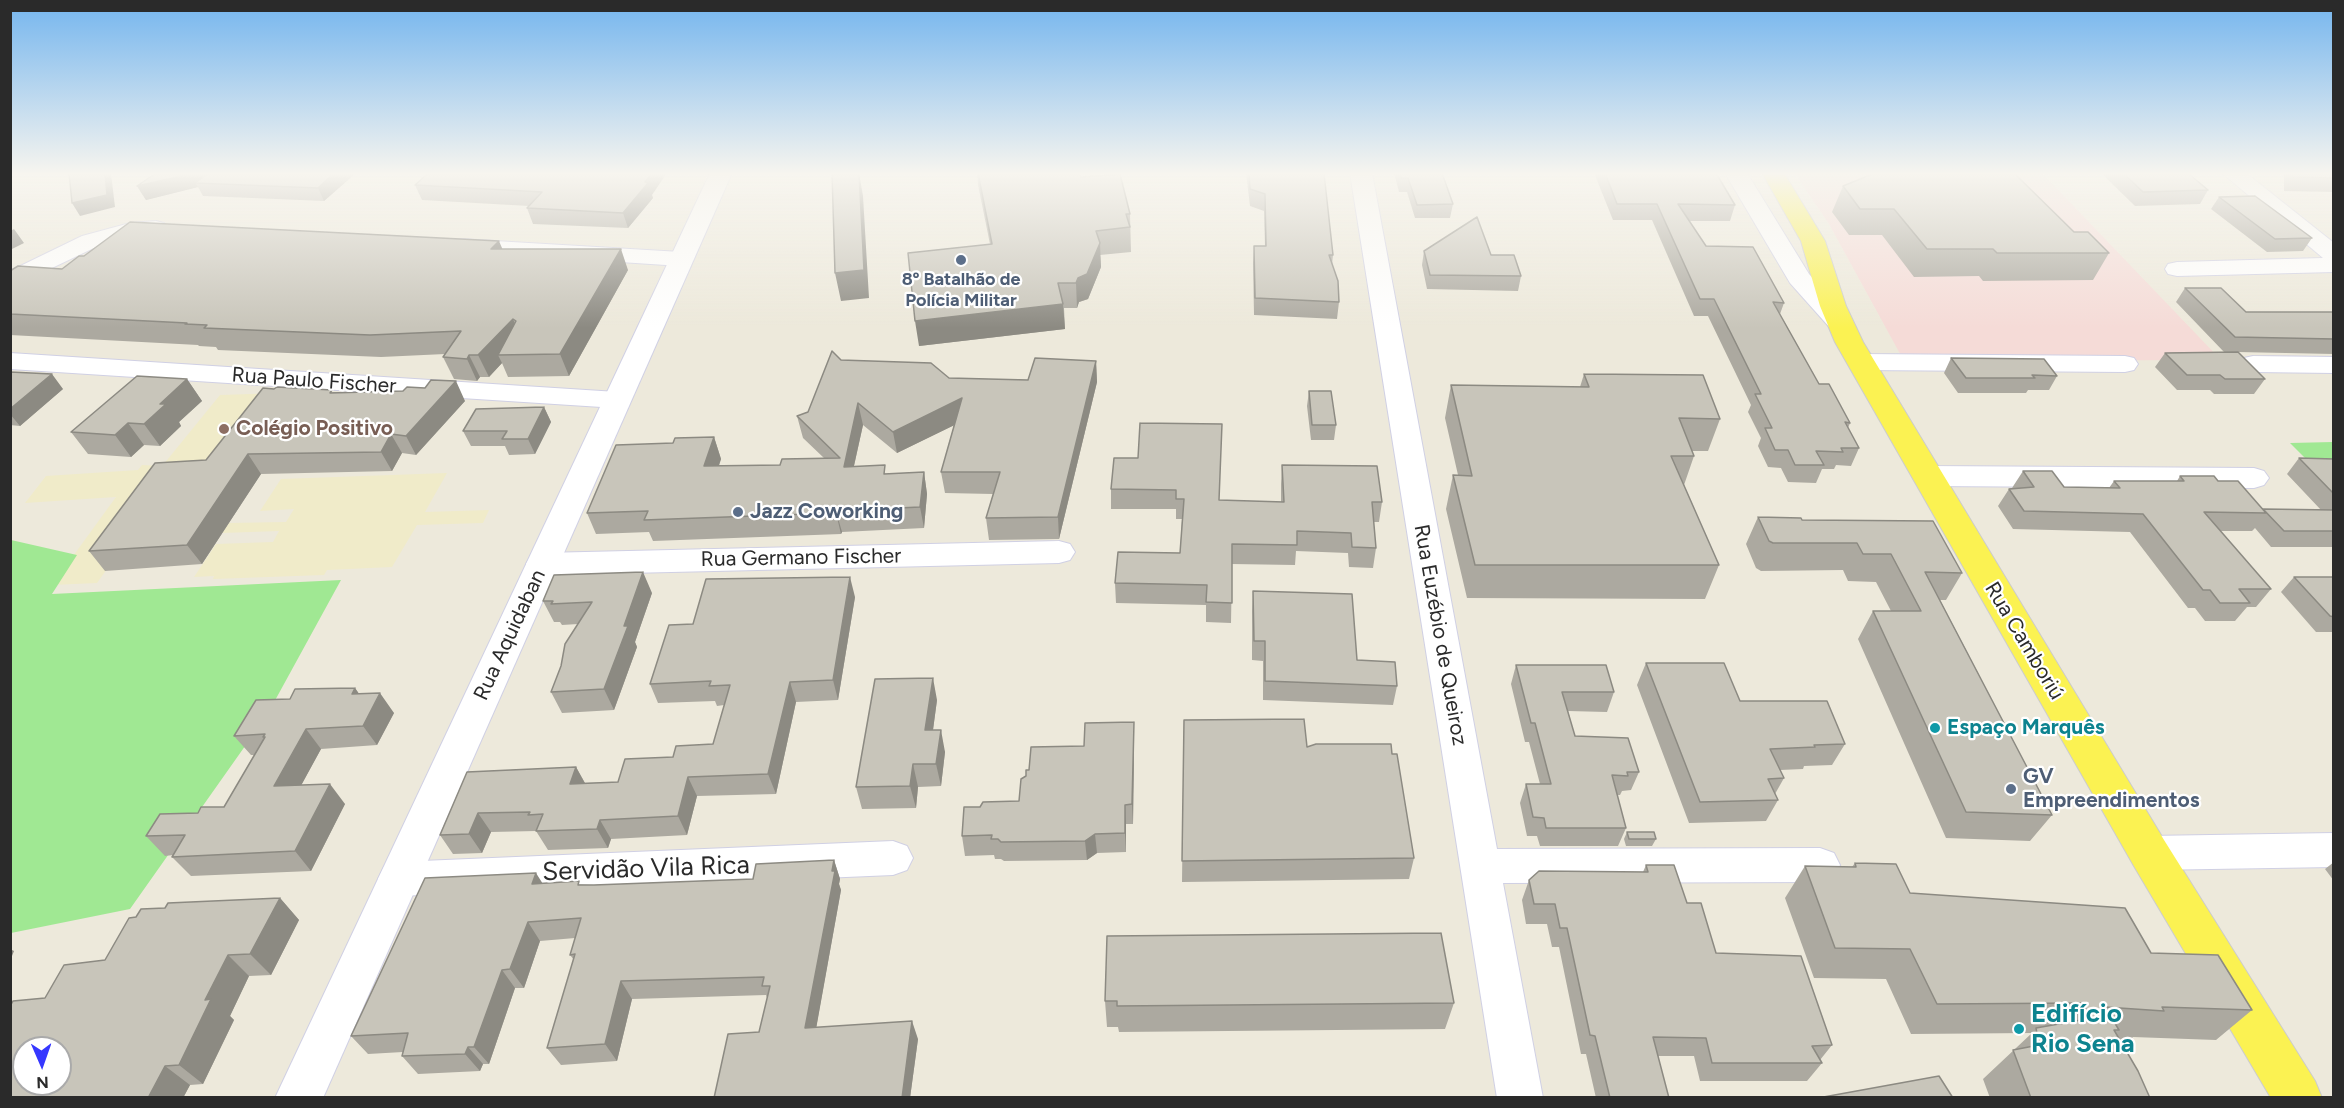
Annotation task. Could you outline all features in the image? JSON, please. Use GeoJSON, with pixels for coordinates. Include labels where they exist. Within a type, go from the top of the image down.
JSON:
{"type":"FeatureCollection","features":[{"type":"Feature","properties":{"kind":"main road","name":"Rua Camboriú"},"geometry":{"type":"LineString","coordinates":[[1803,225],[1813,241],[1840,324],[1861,362],[2149,852],[2298,1098]]}},
{"type":"Feature","properties":{"kind":"street","name":"Rua Aquidaban"},"geometry":{"type":"LineString","coordinates":[[298,1098],[697,225]]}},
{"type":"Feature","properties":{"kind":"street","name":"Rua Euzébio de Queiroz"},"geometry":{"type":"LineString","coordinates":[[1370,225],[1520,1098]]}},
{"type":"Feature","properties":{"kind":"street"},"geometry":{"type":"LineString","coordinates":[[1767,225],[1799,278],[1840,324]]}},
{"type":"Feature","properties":{"kind":"street"},"geometry":{"type":"LineString","coordinates":[[2297,225],[2334,255]]}},
{"type":"Feature","properties":{"kind":"street"},"geometry":{"type":"LineString","coordinates":[[10,281],[69,249],[90,241],[130,230],[177,228]]}},
{"type":"Feature","properties":{"kind":"street"},"geometry":{"type":"LineString","coordinates":[[435,244],[681,259]]}},
{"type":"Feature","properties":{"kind":"street"},"geometry":{"type":"LineString","coordinates":[[2177,269],[2334,265]]}},
{"type":"Feature","properties":{"kind":"street","name":"Rua Paulo Fischer"},"geometry":{"type":"LineString","coordinates":[[10,361],[617,400]]}},
{"type":"Feature","properties":{"kind":"street"},"geometry":{"type":"LineString","coordinates":[[1861,362],[2125,364]]}},
{"type":"Feature","properties":{"kind":"street"},"geometry":{"type":"LineString","coordinates":[[2253,364],[2334,365]]}},
{"type":"Feature","properties":{"kind":"street"},"geometry":{"type":"LineString","coordinates":[[1927,476],[2254,478]]}},
{"type":"Feature","properties":{"kind":"street","name":"Rua Germano Fischer"},"geometry":{"type":"LineString","coordinates":[[542,564],[1059,552]]}},
{"type":"Feature","properties":{"kind":"street"},"geometry":{"type":"LineString","coordinates":[[2149,852],[2334,850]]}},
{"type":"Feature","properties":{"kind":"street","name":"Servidão Vila Rica"},"geometry":{"type":"LineString","coordinates":[[398,879],[893,858]]}},
{"type":"Feature","properties":{"kind":"street"},"geometry":{"type":"LineString","coordinates":[[1480,866],[1820,865]]}},
{"type":"Feature","properties":{"kind":"shaded area"},"geometry":{"type":"Polygon","coordinates":[[[1829,225],[2091,225],[2221,360],[1904,361],[1829,225]]]}},
{"type":"Feature","properties":{"kind":"shaded area","name":"Colégio Positivo"},"geometry":{"type":"Polygon","coordinates":[[[282,393],[230,463],[163,465],[220,395],[282,393]]]}},
{"type":"Feature","properties":{"kind":"shaded area"},"geometry":{"type":"Polygon","coordinates":[[[142,465],[180,467],[97,583],[52,585],[116,497],[25,503],[46,476],[138,470],[142,465]]]}},
{"type":"Feature","properties":{"kind":"shaded area"},"geometry":{"type":"Polygon","coordinates":[[[447,473],[425,512],[489,510],[483,523],[417,525],[392,567],[327,570],[324,575],[213,579],[214,576],[194,577],[216,544],[273,542],[279,531],[222,533],[229,523],[286,522],[294,509],[260,511],[281,479],[447,473]]]}},
{"type":"Feature","properties":{"kind":"green space"},"geometry":{"type":"Polygon","coordinates":[[[2333,442],[2333,486],[2290,443],[2333,442]]]}},
{"type":"Feature","properties":{"kind":"green space"},"geometry":{"type":"Polygon","coordinates":[[[11,540],[77,555],[52,594],[341,580],[267,715],[130,909],[11,933],[11,540]]]}},
{"type":"Feature","properties":{"kind":"building"},"geometry":{"type":"Polygon","coordinates":[[[126,225],[183,225],[499,241],[491,249],[621,249],[560,354],[498,355],[516,321],[513,319],[478,355],[469,355],[467,359],[443,357],[461,331],[370,335],[204,328],[207,325],[10,314],[10,271],[18,266],[62,269],[79,256],[84,256],[126,225]]]}},
{"type":"Feature","properties":{"kind":"building"},"geometry":{"type":"Polygon","coordinates":[[[834,225],[862,225],[864,270],[835,273],[834,225]]]}},
{"type":"Feature","properties":{"kind":"building"},"geometry":{"type":"Polygon","coordinates":[[[988,225],[1129,225],[1130,227],[1096,231],[1100,243],[1087,274],[1078,278],[1076,283],[1058,283],[1063,304],[915,321],[908,253],[992,244],[988,225]]]}},
{"type":"Feature","properties":{"kind":"building"},"geometry":{"type":"Polygon","coordinates":[[[1266,225],[1330,225],[1333,255],[1329,255],[1338,281],[1339,302],[1255,298],[1254,246],[1266,246],[1266,225]]]}},
{"type":"Feature","properties":{"kind":"building"},"geometry":{"type":"Polygon","coordinates":[[[1465,225],[1480,225],[1491,255],[1514,255],[1521,276],[1430,275],[1424,251],[1465,225]]]}},
{"type":"Feature","properties":{"kind":"building"},"geometry":{"type":"Polygon","coordinates":[[[1666,225],[1692,225],[1706,246],[1753,247],[1784,303],[1773,302],[1819,384],[1829,384],[1850,423],[1845,422],[1859,448],[1841,448],[1843,452],[1816,451],[1824,465],[1795,465],[1788,450],[1775,450],[1765,428],[1772,428],[1755,394],[1761,394],[1714,299],[1700,299],[1666,225]]]}},
{"type":"Feature","properties":{"kind":"building"},"geometry":{"type":"Polygon","coordinates":[[[1907,225],[2067,225],[2074,232],[2088,232],[2109,253],[1997,253],[1993,249],[1927,249],[1907,225]]]}},
{"type":"Feature","properties":{"kind":"building"},"geometry":{"type":"Polygon","coordinates":[[[2256,225],[2294,225],[2312,238],[2275,239],[2256,225]]]}},
{"type":"Feature","properties":{"kind":"building"},"geometry":{"type":"Polygon","coordinates":[[[2185,288],[2221,288],[2246,312],[2334,312],[2334,339],[2235,337],[2185,288]]]}},
{"type":"Feature","properties":{"kind":"building"},"geometry":{"type":"Polygon","coordinates":[[[832,351],[841,360],[931,363],[949,378],[1028,380],[1035,358],[1096,361],[1058,517],[986,518],[1000,472],[941,472],[962,398],[893,432],[858,403],[844,467],[885,465],[884,474],[924,472],[920,507],[836,511],[836,513],[644,520],[648,511],[587,513],[616,445],[673,443],[675,438],[714,437],[704,466],[780,465],[782,459],[840,458],[797,416],[808,412],[832,351]]]}},
{"type":"Feature","properties":{"kind":"building"},"geometry":{"type":"Polygon","coordinates":[[[2238,352],[2265,379],[2225,379],[2220,375],[2187,375],[2165,353],[2238,352]]]}},
{"type":"Feature","properties":{"kind":"building"},"geometry":{"type":"Polygon","coordinates":[[[1951,358],[2044,359],[2057,376],[1966,378],[1951,358]]]}},
{"type":"Feature","properties":{"kind":"building"},"geometry":{"type":"Polygon","coordinates":[[[10,372],[52,374],[10,409],[10,372]]]}},
{"type":"Feature","properties":{"kind":"building"},"geometry":{"type":"Polygon","coordinates":[[[1584,374],[1703,375],[1720,419],[1679,418],[1694,456],[1671,456],[1719,565],[1475,565],[1453,475],[1472,476],[1451,385],[1589,387],[1584,374]]]}},
{"type":"Feature","properties":{"kind":"building"},"geometry":{"type":"Polygon","coordinates":[[[137,376],[187,379],[160,404],[166,404],[144,424],[128,423],[115,435],[71,432],[137,376]]]}},
{"type":"Feature","properties":{"kind":"building"},"geometry":{"type":"Polygon","coordinates":[[[431,380],[456,381],[406,436],[391,434],[381,452],[248,454],[187,545],[89,551],[155,463],[206,460],[263,388],[332,390],[330,393],[403,391],[407,387],[425,388],[431,380]]]}},
{"type":"Feature","properties":{"kind":"building"},"geometry":{"type":"Polygon","coordinates":[[[1309,391],[1331,391],[1336,425],[1312,425],[1309,391]]]}},
{"type":"Feature","properties":{"kind":"building"},"geometry":{"type":"Polygon","coordinates":[[[544,407],[528,439],[502,439],[507,431],[463,431],[476,409],[544,407]]]}},
{"type":"Feature","properties":{"kind":"building"},"geometry":{"type":"Polygon","coordinates":[[[1140,423],[1222,424],[1219,500],[1284,502],[1282,465],[1377,466],[1382,502],[1372,502],[1376,548],[1352,547],[1351,533],[1297,531],[1297,545],[1232,544],[1232,603],[1206,602],[1207,585],[1115,583],[1118,552],[1180,553],[1184,499],[1176,499],[1176,490],[1111,489],[1114,458],[1138,458],[1140,423]]]}},
{"type":"Feature","properties":{"kind":"building"},"geometry":{"type":"Polygon","coordinates":[[[2299,458],[2334,459],[2334,494],[2299,458]]]}},
{"type":"Feature","properties":{"kind":"building"},"geometry":{"type":"Polygon","coordinates":[[[2023,471],[2052,471],[2064,487],[2120,488],[2114,481],[2184,481],[2180,476],[2214,476],[2218,481],[2238,481],[2266,513],[2204,512],[2271,589],[2239,589],[2250,603],[2220,603],[2210,590],[2203,590],[2143,514],[2024,511],[2009,489],[2034,487],[2023,471]]]}},
{"type":"Feature","properties":{"kind":"building"},"geometry":{"type":"Polygon","coordinates":[[[2263,509],[2334,510],[2334,531],[2284,531],[2263,509]]]}},
{"type":"Feature","properties":{"kind":"building"},"geometry":{"type":"Polygon","coordinates":[[[1758,517],[1801,518],[1802,520],[1933,521],[1962,573],[1925,572],[2052,815],[1966,812],[1873,611],[1921,611],[1891,554],[1863,554],[1857,543],[1773,543],[1769,541],[1758,517]]]}},
{"type":"Feature","properties":{"kind":"building"},"geometry":{"type":"Polygon","coordinates":[[[643,572],[624,626],[628,626],[604,689],[551,692],[561,666],[565,644],[592,602],[551,604],[553,601],[543,601],[554,575],[643,572]]]}},
{"type":"Feature","properties":{"kind":"building"},"geometry":{"type":"Polygon","coordinates":[[[850,577],[833,680],[790,682],[768,774],[688,777],[678,816],[600,820],[597,829],[536,831],[543,814],[478,813],[469,834],[440,835],[467,772],[576,767],[570,784],[618,782],[625,759],[673,757],[676,746],[713,744],[730,685],[709,686],[711,681],[650,684],[669,625],[693,624],[706,579],[850,577]]]}},
{"type":"Feature","properties":{"kind":"building"},"geometry":{"type":"Polygon","coordinates":[[[2294,577],[2334,577],[2334,617],[2330,616],[2294,577]]]}},
{"type":"Feature","properties":{"kind":"building"},"geometry":{"type":"Polygon","coordinates":[[[1253,591],[1352,594],[1357,660],[1395,662],[1397,686],[1265,681],[1265,641],[1254,641],[1253,591]]]}},
{"type":"Feature","properties":{"kind":"building"},"geometry":{"type":"Polygon","coordinates":[[[1646,663],[1724,663],[1740,701],[1827,701],[1845,744],[1770,749],[1784,778],[1768,779],[1778,800],[1700,802],[1646,663]]]}},
{"type":"Feature","properties":{"kind":"building"},"geometry":{"type":"Polygon","coordinates":[[[1516,665],[1606,665],[1614,692],[1562,692],[1575,736],[1628,738],[1639,772],[1627,772],[1628,776],[1612,775],[1626,828],[1546,828],[1544,818],[1533,817],[1526,784],[1551,784],[1535,723],[1531,723],[1516,665]]]}},
{"type":"Feature","properties":{"kind":"building"},"geometry":{"type":"Polygon","coordinates":[[[933,678],[925,730],[941,730],[936,764],[913,764],[910,786],[856,787],[875,679],[933,678]]]}},
{"type":"Feature","properties":{"kind":"building"},"geometry":{"type":"Polygon","coordinates":[[[355,688],[352,694],[380,693],[363,726],[306,729],[274,786],[330,784],[295,851],[172,857],[185,835],[146,836],[160,814],[198,813],[201,807],[224,807],[265,737],[263,737],[265,734],[234,736],[256,700],[290,699],[295,689],[355,688]]]}},
{"type":"Feature","properties":{"kind":"building"},"geometry":{"type":"Polygon","coordinates":[[[1304,719],[1307,747],[1316,744],[1391,744],[1392,754],[1397,754],[1414,858],[1182,861],[1184,720],[1304,719]]]}},
{"type":"Feature","properties":{"kind":"building"},"geometry":{"type":"Polygon","coordinates":[[[1134,722],[1132,804],[1125,805],[1125,833],[1095,834],[1085,841],[1001,842],[998,839],[991,839],[992,835],[962,836],[964,807],[980,807],[983,802],[1019,801],[1021,779],[1026,776],[1026,770],[1029,770],[1031,747],[1084,746],[1085,723],[1134,722]]]}},
{"type":"Feature","properties":{"kind":"building"},"geometry":{"type":"Polygon","coordinates":[[[1627,832],[1654,832],[1656,839],[1629,839],[1627,832]]]}},
{"type":"Feature","properties":{"kind":"building"},"geometry":{"type":"Polygon","coordinates":[[[834,860],[832,871],[835,871],[805,1028],[912,1021],[902,1098],[714,1098],[728,1034],[759,1032],[770,986],[762,986],[764,977],[621,981],[605,1044],[547,1048],[575,954],[570,955],[581,918],[528,922],[510,969],[502,970],[474,1047],[468,1047],[465,1054],[402,1056],[408,1033],[351,1036],[425,878],[536,873],[532,884],[579,881],[578,885],[753,879],[756,864],[834,860]]]}},
{"type":"Feature","properties":{"kind":"building"},"geometry":{"type":"Polygon","coordinates":[[[1855,863],[1896,864],[1910,893],[2125,908],[2151,953],[2218,955],[2252,1010],[2162,1007],[2164,1011],[2105,1007],[2119,1030],[2114,1030],[2138,1071],[2150,1098],[2031,1098],[2013,1050],[2039,1045],[2036,1028],[2087,1019],[2085,1003],[1937,1004],[1910,949],[1835,948],[1805,866],[1856,867],[1855,863]]]}},
{"type":"Feature","properties":{"kind":"building"},"geometry":{"type":"Polygon","coordinates":[[[1646,865],[1674,865],[1687,903],[1701,903],[1716,953],[1801,956],[1832,1045],[1812,1046],[1822,1063],[1712,1063],[1706,1038],[1653,1037],[1669,1098],[1610,1098],[1595,1036],[1590,1035],[1567,928],[1560,928],[1555,904],[1534,904],[1529,880],[1539,871],[1648,872],[1646,865]]]}},
{"type":"Feature","properties":{"kind":"building"},"geometry":{"type":"Polygon","coordinates":[[[280,898],[250,954],[228,955],[205,1000],[211,999],[179,1065],[165,1066],[148,1098],[10,1098],[10,1006],[13,1001],[45,998],[64,965],[105,960],[129,918],[136,917],[141,909],[165,908],[168,903],[280,898]]]}},
{"type":"Feature","properties":{"kind":"building"},"geometry":{"type":"Polygon","coordinates":[[[1441,933],[1454,1003],[1117,1006],[1117,1001],[1105,1001],[1107,936],[1441,933]]]}},
{"type":"Feature","properties":{"kind":"building"},"geometry":{"type":"Polygon","coordinates":[[[1939,1076],[1953,1098],[1818,1098],[1939,1076]]]}},
{"type":"Feature","properties":{"kind":"place","name":"8º Batalhão de Polícia Militar"},"geometry":{"type":"Point","coordinates":[961,260]}},
{"type":"Feature","properties":{"kind":"place","name":"Colégio Positivo"},"geometry":{"type":"Point","coordinates":[224,429]}},
{"type":"Feature","properties":{"kind":"place","name":"Jazz Coworking"},"geometry":{"type":"Point","coordinates":[738,512]}},
{"type":"Feature","properties":{"kind":"place","name":"Espaço Marquês"},"geometry":{"type":"Point","coordinates":[1935,728]}},
{"type":"Feature","properties":{"kind":"place","name":"GV Empreendimentos"},"geometry":{"type":"Point","coordinates":[2011,789]}},
{"type":"Feature","properties":{"kind":"place","name":"Edifício Rio Sena"},"geometry":{"type":"Point","coordinates":[2019,1029]}}]}
